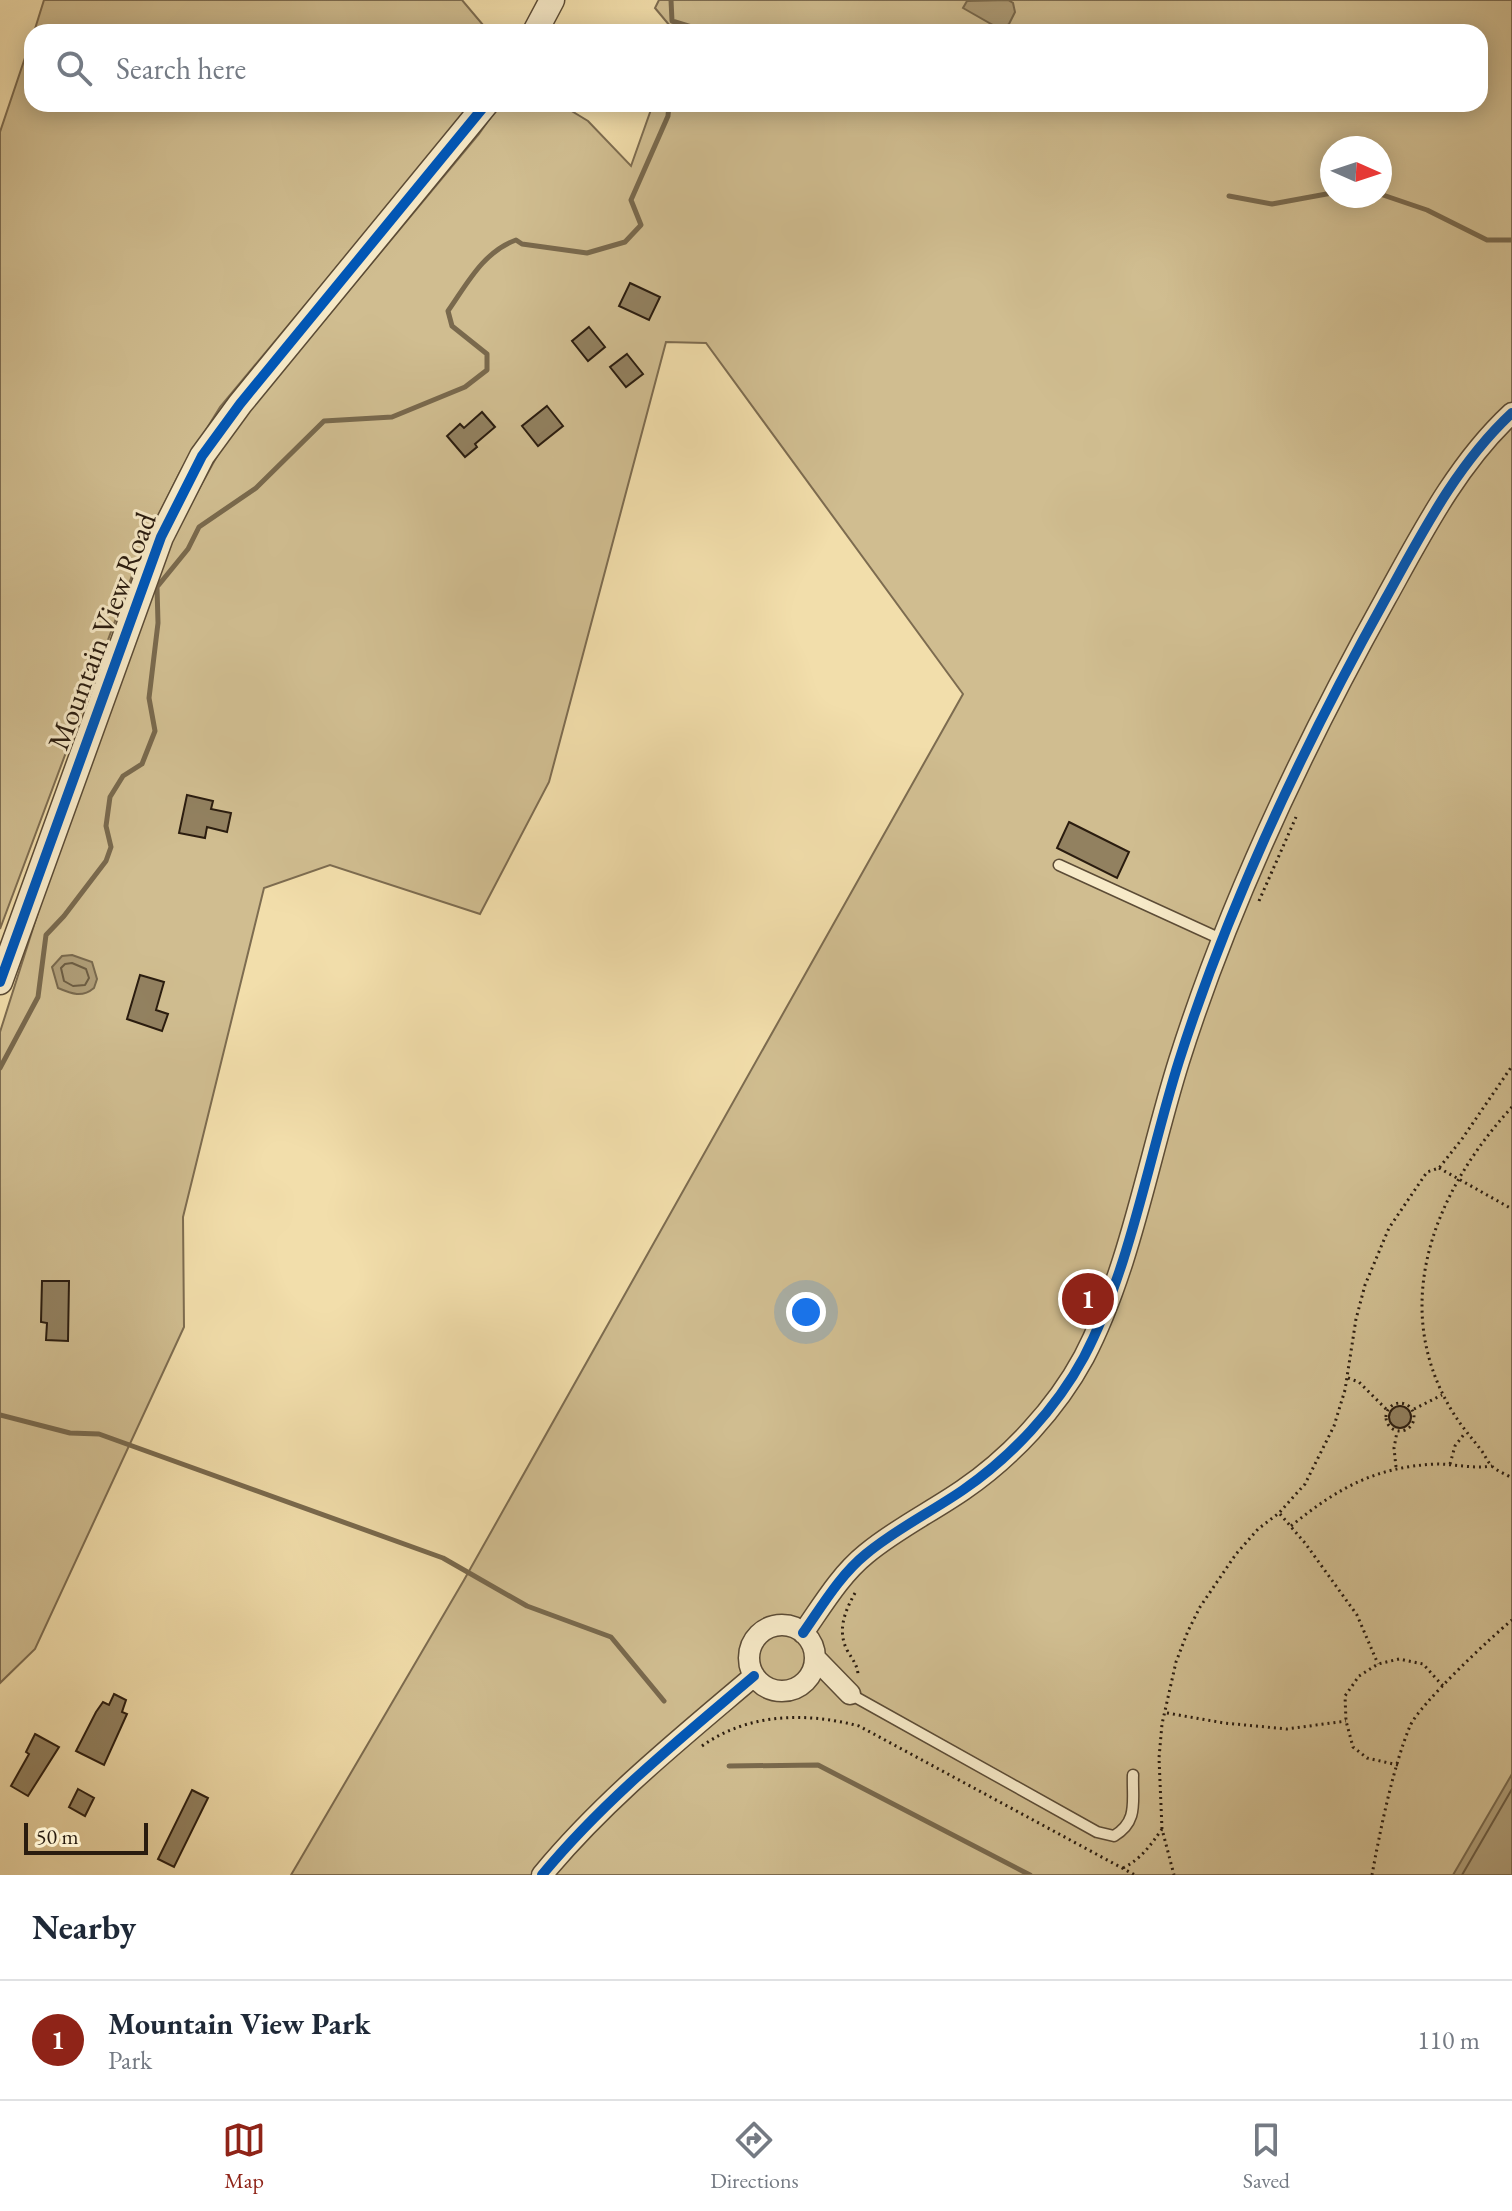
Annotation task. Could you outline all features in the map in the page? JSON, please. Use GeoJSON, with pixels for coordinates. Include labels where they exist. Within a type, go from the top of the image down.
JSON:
{"type":"FeatureCollection","features":[{"type":"Feature","properties":{"kind":"street"},"geometry":{"type":"LineString","coordinates":[[539,24],[552,0]]}},
{"type":"Feature","properties":{"kind":"street","name":"Mountain View Road"},"geometry":{"type":"LineString","coordinates":[[0,982],[134,604],[161,537],[202,456],[240,404],[479,112]]}},
{"type":"Feature","properties":{"kind":"street"},"geometry":{"type":"LineString","coordinates":[[803,1633],[836,1587],[864,1556],[963,1490],[1025,1437],[1056,1400],[1081,1362],[1114,1286],[1180,1060],[1223,940],[1264,842],[1308,747],[1435,512],[1467,463],[1512,413]]}},
{"type":"Feature","properties":{"kind":"street"},"geometry":{"type":"LineString","coordinates":[[815,1658],[812,1672],[803,1683],[791,1690],[777,1691],[764,1686],[754,1676],[749,1657],[752,1644],[760,1633],[778,1625],[791,1627],[803,1633],[811,1644],[815,1658],[849,1696]]}},
{"type":"Feature","properties":{"kind":"street"},"geometry":{"type":"LineString","coordinates":[[542,1875],[624,1788],[754,1676]]}},
{"type":"Feature","properties":{"kind":"street"},"geometry":{"type":"LineString","coordinates":[[803,1683],[849,1696]]}},
{"type":"Feature","properties":{"kind":"lane"},"geometry":{"type":"LineString","coordinates":[[1059,865],[1223,940]]}},
{"type":"Feature","properties":{"kind":"lane"},"geometry":{"type":"LineString","coordinates":[[849,1696],[1097,1832],[1114,1836],[1127,1829],[1132,1815],[1133,1775]]}},
{"type":"Feature","properties":{"kind":"path"},"geometry":{"type":"LineString","coordinates":[[1258,903],[1300,808]]}},
{"type":"Feature","properties":{"kind":"path"},"geometry":{"type":"LineString","coordinates":[[1174,1875],[1162,1829],[1159,1758],[1162,1724],[1176,1662],[1200,1607],[1236,1554],[1305,1484],[1326,1444],[1347,1378],[1356,1319],[1376,1256],[1406,1200],[1427,1172],[1439,1168],[1491,1100],[1512,1066]]}},
{"type":"Feature","properties":{"kind":"path"},"geometry":{"type":"LineString","coordinates":[[1512,1107],[1456,1180],[1433,1231],[1425,1264],[1422,1298],[1431,1361],[1442,1395],[1465,1433],[1492,1466],[1512,1478]]}},
{"type":"Feature","properties":{"kind":"path"},"geometry":{"type":"LineString","coordinates":[[1439,1168],[1512,1209]]}},
{"type":"Feature","properties":{"kind":"path"},"geometry":{"type":"LineString","coordinates":[[1347,1378],[1359,1382],[1387,1410],[1387,1423],[1397,1432]]}},
{"type":"Feature","properties":{"kind":"path"},"geometry":{"type":"LineString","coordinates":[[1412,1410],[1442,1395]]}},
{"type":"Feature","properties":{"kind":"path"},"geometry":{"type":"LineString","coordinates":[[1387,1410],[1394,1404],[1402,1403],[1412,1410],[1414,1419],[1410,1428],[1397,1432]]}},
{"type":"Feature","properties":{"kind":"path"},"geometry":{"type":"LineString","coordinates":[[1397,1432],[1394,1448],[1397,1468]]}},
{"type":"Feature","properties":{"kind":"path"},"geometry":{"type":"LineString","coordinates":[[1450,1464],[1455,1446],[1465,1433]]}},
{"type":"Feature","properties":{"kind":"path"},"geometry":{"type":"LineString","coordinates":[[1291,1526],[1356,1481],[1397,1468],[1450,1464],[1477,1468],[1492,1466]]}},
{"type":"Feature","properties":{"kind":"path"},"geometry":{"type":"LineString","coordinates":[[1279,1513],[1357,1615],[1378,1664]]}},
{"type":"Feature","properties":{"kind":"path"},"geometry":{"type":"LineString","coordinates":[[836,1720],[849,1696],[856,1663],[843,1640],[842,1624],[847,1607],[862,1584]]}},
{"type":"Feature","properties":{"kind":"path"},"geometry":{"type":"LineString","coordinates":[[1372,1875],[1411,1724],[1512,1620]]}},
{"type":"Feature","properties":{"kind":"path"},"geometry":{"type":"LineString","coordinates":[[1398,1765],[1367,1758],[1353,1747],[1346,1721],[1345,1696],[1359,1676],[1378,1664],[1399,1659],[1423,1664],[1444,1687]]}},
{"type":"Feature","properties":{"kind":"path"},"geometry":{"type":"LineString","coordinates":[[1166,1713],[1287,1729],[1346,1721]]}},
{"type":"Feature","properties":{"kind":"path"},"geometry":{"type":"LineString","coordinates":[[699,1748],[750,1723],[785,1717],[836,1720],[874,1732],[1135,1875]]}},
{"type":"Feature","properties":{"kind":"path"},"geometry":{"type":"LineString","coordinates":[[1123,1868],[1136,1862],[1162,1829]]}},
{"type":"Feature","properties":{"kind":"shaded area"},"geometry":{"type":"Polygon","coordinates":[[[44,0],[462,0],[482,24],[36,24],[44,0]]]}},
{"type":"Feature","properties":{"kind":"shaded area"},"geometry":{"type":"Polygon","coordinates":[[[659,0],[1512,0],[1512,1875],[291,1875],[464,1580],[963,694],[706,343],[666,342],[549,782],[480,914],[330,865],[264,888],[183,1217],[184,1327],[35,1649],[0,1683],[0,1032],[42,900],[171,540],[222,447],[248,412],[494,112],[573,112],[588,121],[631,166],[650,112],[1488,112],[1488,24],[668,24],[655,8],[659,0]]]}},
{"type":"Feature","properties":{"kind":"shaded area"},"geometry":{"type":"Polygon","coordinates":[[[24,61],[24,112],[466,112],[220,407],[180,472],[142,549],[0,929],[0,132],[24,61]]]}},
{"type":"Feature","properties":{"kind":"water"},"geometry":{"type":"Polygon","coordinates":[[[1008,0],[1013,3],[1015,12],[1009,24],[991,24],[963,8],[967,1],[1008,0]]]}},
{"type":"Feature","properties":{"kind":"water"},"geometry":{"type":"Polygon","coordinates":[[[72,955],[92,962],[97,979],[94,988],[85,993],[58,988],[52,967],[62,956],[72,955]]]}},
{"type":"Feature","properties":{"kind":"water"},"geometry":{"type":"Polygon","coordinates":[[[1512,1774],[1512,1875],[1453,1875],[1512,1774]]]}},
{"type":"Feature","properties":{"kind":"building"},"geometry":{"type":"Polygon","coordinates":[[[630,283],[660,297],[649,320],[619,306],[630,283]]]}},
{"type":"Feature","properties":{"kind":"building"},"geometry":{"type":"Polygon","coordinates":[[[589,327],[605,347],[588,361],[572,341],[589,327]]]}},
{"type":"Feature","properties":{"kind":"building"},"geometry":{"type":"Polygon","coordinates":[[[627,354],[643,374],[626,387],[610,367],[627,354]]]}},
{"type":"Feature","properties":{"kind":"building"},"geometry":{"type":"Polygon","coordinates":[[[547,406],[563,426],[538,446],[522,426],[547,406]]]}},
{"type":"Feature","properties":{"kind":"building"},"geometry":{"type":"Polygon","coordinates":[[[482,412],[495,427],[465,457],[447,436],[460,424],[464,428],[482,412]]]}},
{"type":"Feature","properties":{"kind":"building"},"geometry":{"type":"Polygon","coordinates":[[[187,795],[213,801],[211,809],[231,813],[227,832],[207,827],[205,838],[179,833],[187,795]]]}},
{"type":"Feature","properties":{"kind":"building"},"geometry":{"type":"Polygon","coordinates":[[[1069,822],[1129,852],[1117,878],[1057,848],[1069,822]]]}},
{"type":"Feature","properties":{"kind":"building"},"geometry":{"type":"Polygon","coordinates":[[[140,975],[164,982],[156,1010],[168,1014],[162,1031],[127,1019],[140,975]]]}},
{"type":"Feature","properties":{"kind":"building"},"geometry":{"type":"Polygon","coordinates":[[[42,1281],[69,1281],[68,1341],[46,1340],[47,1323],[41,1322],[42,1281]]]}},
{"type":"Feature","properties":{"kind":"building"},"geometry":{"type":"Polygon","coordinates":[[[1400,1406],[1408,1409],[1411,1417],[1408,1425],[1400,1428],[1392,1425],[1389,1417],[1392,1409],[1400,1406]]]}},
{"type":"Feature","properties":{"kind":"building"},"geometry":{"type":"Polygon","coordinates":[[[114,1694],[126,1700],[122,1712],[127,1714],[104,1765],[76,1751],[96,1712],[103,1702],[109,1705],[114,1694]]]}},
{"type":"Feature","properties":{"kind":"building"},"geometry":{"type":"Polygon","coordinates":[[[35,1734],[59,1747],[28,1796],[11,1786],[29,1754],[26,1752],[35,1734]]]}},
{"type":"Feature","properties":{"kind":"building"},"geometry":{"type":"Polygon","coordinates":[[[78,1789],[94,1798],[85,1816],[69,1807],[78,1789]]]}},
{"type":"Feature","properties":{"kind":"building"},"geometry":{"type":"Polygon","coordinates":[[[192,1790],[208,1798],[174,1867],[158,1859],[192,1790]]]}},
{"type":"Feature","properties":{"kind":"waterway"},"geometry":{"type":"LineString","coordinates":[[671,0],[672,21],[682,24]]}},
{"type":"Feature","properties":{"kind":"waterway"},"geometry":{"type":"LineString","coordinates":[[0,1068],[38,997],[46,935],[106,861],[111,847],[106,826],[110,797],[123,776],[142,764],[155,731],[149,698],[158,623],[157,587],[188,549],[199,527],[256,488],[324,421],[392,417],[465,387],[487,370],[487,354],[452,326],[448,311],[494,252],[516,240],[522,244],[587,253],[625,242],[641,225],[631,200],[668,112]]}},
{"type":"Feature","properties":{"kind":"waterway"},"geometry":{"type":"LineString","coordinates":[[1229,196],[1272,204],[1320,195]]}},
{"type":"Feature","properties":{"kind":"waterway"},"geometry":{"type":"LineString","coordinates":[[1392,198],[1427,210],[1487,240],[1512,240]]}},
{"type":"Feature","properties":{"kind":"waterway"},"geometry":{"type":"LineString","coordinates":[[0,1415],[70,1433],[99,1434],[443,1558],[527,1606],[611,1637],[664,1701]]}},
{"type":"Feature","properties":{"kind":"waterway"},"geometry":{"type":"LineString","coordinates":[[729,1766],[818,1765],[1030,1875]]}},
{"type":"Feature","properties":{"kind":"cycle path"},"geometry":{"type":"LineString","coordinates":[[0,982],[161,537],[202,456],[240,404],[479,112]]}},
{"type":"Feature","properties":{"kind":"cycle path"},"geometry":{"type":"LineString","coordinates":[[803,1633],[857,1562],[998,1463],[1031,1431],[1073,1376],[1114,1287],[1199,1001],[1271,824],[1326,710],[1427,524],[1474,454],[1512,413]]}},
{"type":"Feature","properties":{"kind":"cycle path"},"geometry":{"type":"LineString","coordinates":[[542,1875],[617,1796],[754,1676]]}},
{"type":"Feature","properties":{"kind":"place","name":"Mountain View Park"},"geometry":{"type":"Point","coordinates":[1088,1299]}}]}
